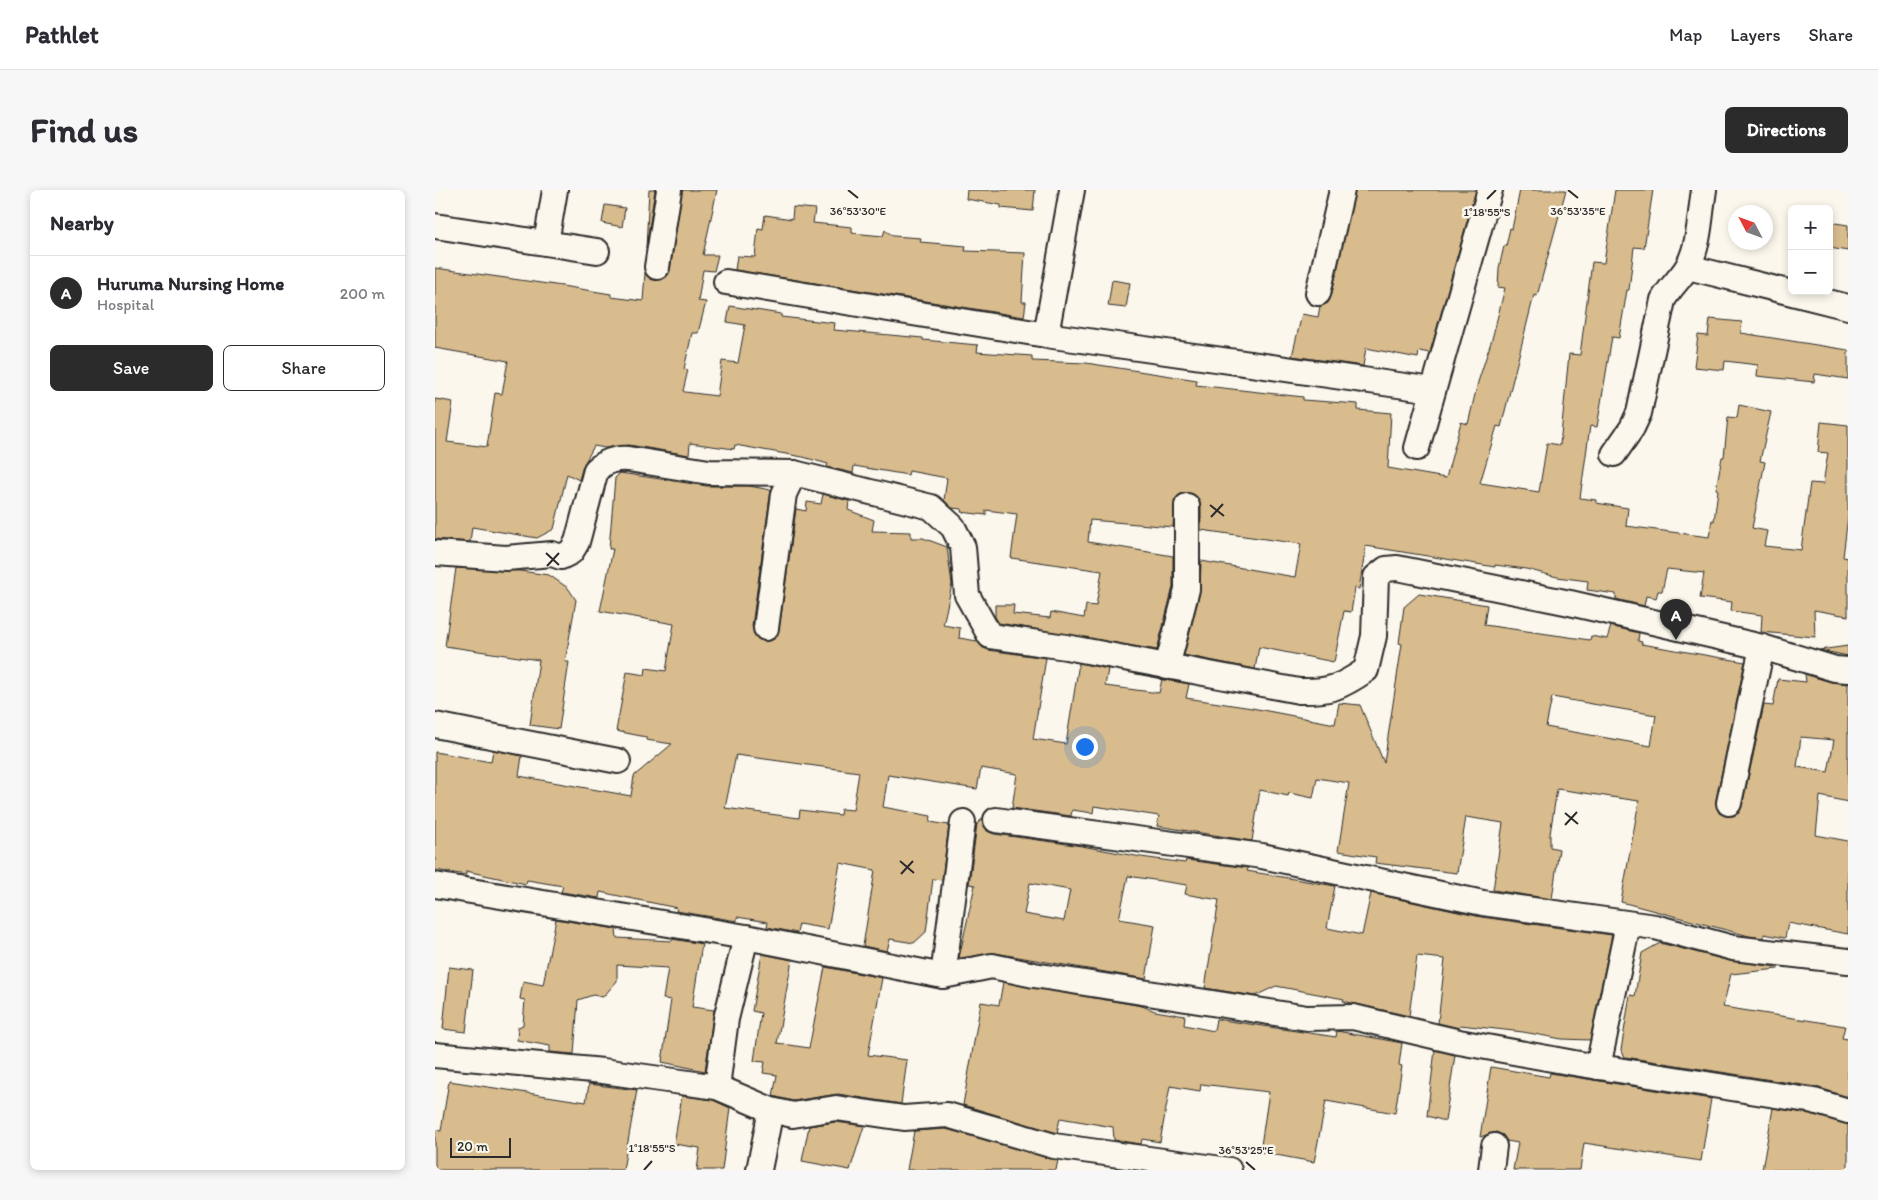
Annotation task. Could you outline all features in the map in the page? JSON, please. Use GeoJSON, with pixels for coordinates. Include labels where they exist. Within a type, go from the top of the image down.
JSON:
{"type":"FeatureCollection","features":[{"type":"Feature","properties":{"kind":"street"},"geometry":{"type":"LineString","coordinates":[[546,243],[555,190]]}},
{"type":"Feature","properties":{"kind":"street"},"geometry":{"type":"LineString","coordinates":[[657,267],[669,190]]}},
{"type":"Feature","properties":{"kind":"street"},"geometry":{"type":"LineString","coordinates":[[1046,335],[1072,190]]}},
{"type":"Feature","properties":{"kind":"street"},"geometry":{"type":"LineString","coordinates":[[1318,293],[1341,190]]}},
{"type":"Feature","properties":{"kind":"street"},"geometry":{"type":"LineString","coordinates":[[1417,448],[1490,190]]}},
{"type":"Feature","properties":{"kind":"street"},"geometry":{"type":"LineString","coordinates":[[1614,454],[1632,428],[1639,413],[1663,300],[1671,286],[1688,266],[1695,244],[1704,190]]}},
{"type":"Feature","properties":{"kind":"street"},"geometry":{"type":"LineString","coordinates":[[435,226],[597,251]]}},
{"type":"Feature","properties":{"kind":"street"},"geometry":{"type":"LineString","coordinates":[[1688,266],[1848,307]]}},
{"type":"Feature","properties":{"kind":"street"},"geometry":{"type":"LineString","coordinates":[[726,282],[1046,335],[1433,390]]}},
{"type":"Feature","properties":{"kind":"street"},"geometry":{"type":"LineString","coordinates":[[435,553],[506,558],[552,554],[561,557],[571,552],[577,542],[596,470],[603,463],[617,458],[709,472],[794,473],[931,506],[953,527],[963,547],[967,596],[991,636],[1066,647],[1299,691],[1321,692],[1341,686],[1366,670],[1374,636],[1377,577],[1386,569],[1397,568],[1570,603],[1762,647],[1835,669],[1848,670]]}},
{"type":"Feature","properties":{"kind":"street"},"geometry":{"type":"LineString","coordinates":[[766,628],[784,494],[794,473]]}},
{"type":"Feature","properties":{"kind":"street"},"geometry":{"type":"LineString","coordinates":[[1167,667],[1187,589],[1187,506]]}},
{"type":"Feature","properties":{"kind":"street"},"geometry":{"type":"LineString","coordinates":[[1729,803],[1762,647]]}},
{"type":"Feature","properties":{"kind":"street"},"geometry":{"type":"LineString","coordinates":[[435,725],[618,761]]}},
{"type":"Feature","properties":{"kind":"street"},"geometry":{"type":"LineString","coordinates":[[997,820],[1262,856],[1483,903],[1655,927],[1733,948],[1848,961]]}},
{"type":"Feature","properties":{"kind":"street"},"geometry":{"type":"LineString","coordinates":[[943,976],[963,822]]}},
{"type":"Feature","properties":{"kind":"street"},"geometry":{"type":"LineString","coordinates":[[435,885],[746,937],[943,976],[992,966],[1034,975],[1307,1018],[1353,1016],[1459,1042],[1597,1067],[1814,1101],[1848,1111]]}},
{"type":"Feature","properties":{"kind":"street"},"geometry":{"type":"LineString","coordinates":[[1597,1067],[1628,924]]}},
{"type":"Feature","properties":{"kind":"street"},"geometry":{"type":"LineString","coordinates":[[717,1087],[725,1019],[746,937]]}},
{"type":"Feature","properties":{"kind":"street"},"geometry":{"type":"LineString","coordinates":[[435,1055],[603,1071],[717,1087],[771,1110],[793,1115],[837,1108],[904,1118],[947,1115],[1054,1146],[1229,1170]]}},
{"type":"Feature","properties":{"kind":"street"},"geometry":{"type":"LineString","coordinates":[[759,1170],[771,1110]]}},
{"type":"Feature","properties":{"kind":"street"},"geometry":{"type":"LineString","coordinates":[[1491,1170],[1494,1146]]}},
{"type":"Feature","properties":{"kind":"building"},"geometry":{"type":"Polygon","coordinates":[[[649,190],[655,190],[646,248],[649,190]]]}},
{"type":"Feature","properties":{"kind":"building"},"geometry":{"type":"Polygon","coordinates":[[[682,190],[717,190],[703,255],[718,255],[714,271],[703,270],[698,301],[706,302],[698,333],[692,333],[684,369],[688,370],[683,391],[685,392],[717,396],[722,361],[738,363],[745,325],[727,322],[730,306],[781,314],[781,317],[835,323],[834,330],[978,345],[977,352],[1032,356],[1032,361],[1086,363],[1197,380],[1196,385],[1303,397],[1303,400],[1358,404],[1358,410],[1391,413],[1388,468],[1446,478],[1461,422],[1468,424],[1478,382],[1492,339],[1505,288],[1498,287],[1499,268],[1510,228],[1512,229],[1520,190],[1566,190],[1537,296],[1534,295],[1501,427],[1497,426],[1480,483],[1539,492],[1547,443],[1560,445],[1569,354],[1580,355],[1592,262],[1604,263],[1615,190],[1653,190],[1644,248],[1634,247],[1629,290],[1627,290],[1619,338],[1612,337],[1597,427],[1590,426],[1580,498],[1596,500],[1596,503],[1628,508],[1626,526],[1709,537],[1712,520],[1714,521],[1718,490],[1716,489],[1722,457],[1724,457],[1728,417],[1737,418],[1739,405],[1771,412],[1760,461],[1765,462],[1752,528],[1767,531],[1764,546],[1801,550],[1810,483],[1823,484],[1828,453],[1818,452],[1821,422],[1848,425],[1848,516],[1843,557],[1848,558],[1848,616],[1814,610],[1815,637],[1761,632],[1762,615],[1731,611],[1732,602],[1700,598],[1704,573],[1667,569],[1662,591],[1658,591],[1656,598],[1646,596],[1644,606],[1616,599],[1616,594],[1587,590],[1588,581],[1557,577],[1526,569],[1495,565],[1495,567],[1366,546],[1359,589],[1355,588],[1351,612],[1344,611],[1334,662],[1259,647],[1255,669],[1184,655],[1200,592],[1201,561],[1295,577],[1301,544],[1201,530],[1201,506],[1199,499],[1193,494],[1181,494],[1175,499],[1173,527],[1090,520],[1088,542],[1173,556],[1173,587],[1157,650],[999,623],[995,617],[995,605],[1014,605],[1013,614],[1050,618],[1051,612],[1084,618],[1086,605],[1096,606],[1102,571],[1011,558],[1017,514],[986,510],[986,515],[961,512],[962,509],[952,508],[944,500],[947,478],[909,471],[908,475],[854,466],[853,473],[827,467],[828,464],[803,457],[735,445],[734,449],[690,443],[689,455],[629,445],[605,448],[594,446],[583,466],[579,480],[567,474],[554,529],[537,538],[472,527],[470,542],[435,539],[435,399],[453,402],[447,442],[487,447],[495,393],[502,394],[508,361],[435,348],[435,268],[562,286],[611,294],[611,297],[643,301],[645,273],[654,280],[661,280],[667,276],[670,270],[682,190]]]}},
{"type":"Feature","properties":{"kind":"building"},"geometry":{"type":"Polygon","coordinates":[[[967,190],[1035,190],[1033,211],[1001,208],[1001,205],[966,199],[967,190]]]}},
{"type":"Feature","properties":{"kind":"building"},"geometry":{"type":"Polygon","coordinates":[[[1355,190],[1476,190],[1430,353],[1419,351],[1418,358],[1366,348],[1363,366],[1292,356],[1302,314],[1318,317],[1320,306],[1328,303],[1331,297],[1355,190]]]}},
{"type":"Feature","properties":{"kind":"building"},"geometry":{"type":"Polygon","coordinates":[[[605,205],[625,208],[622,227],[602,223],[605,205]]]}},
{"type":"Feature","properties":{"kind":"building"},"geometry":{"type":"Polygon","coordinates":[[[793,207],[815,209],[813,223],[852,227],[852,233],[883,236],[885,230],[893,236],[921,238],[920,242],[966,246],[965,251],[1025,253],[1022,302],[1026,302],[1024,317],[735,270],[737,256],[755,257],[758,228],[763,229],[765,215],[792,219],[793,207]]]}},
{"type":"Feature","properties":{"kind":"building"},"geometry":{"type":"Polygon","coordinates":[[[1833,223],[1848,225],[1848,251],[1833,249],[1833,223]]]}},
{"type":"Feature","properties":{"kind":"building"},"geometry":{"type":"Polygon","coordinates":[[[1112,280],[1130,283],[1126,308],[1108,306],[1112,280]]]}},
{"type":"Feature","properties":{"kind":"building"},"geometry":{"type":"Polygon","coordinates":[[[1710,319],[1742,322],[1741,333],[1848,350],[1848,379],[1815,374],[1814,382],[1757,376],[1758,365],[1725,361],[1724,370],[1694,367],[1698,335],[1708,336],[1710,319]]]}},
{"type":"Feature","properties":{"kind":"building"},"geometry":{"type":"Polygon","coordinates":[[[620,473],[707,486],[749,486],[771,490],[752,626],[754,634],[764,642],[772,640],[779,630],[796,509],[806,511],[807,502],[821,504],[823,494],[849,501],[848,510],[874,520],[872,531],[911,532],[911,538],[923,538],[947,547],[952,584],[943,625],[960,628],[959,638],[977,641],[988,650],[1046,658],[1033,739],[1066,744],[1079,663],[1108,669],[1105,686],[1159,693],[1162,679],[1189,684],[1186,698],[1335,724],[1339,703],[1360,705],[1384,763],[1402,644],[1399,643],[1404,607],[1419,594],[1487,605],[1484,625],[1590,640],[1591,636],[1607,639],[1611,626],[1639,633],[1638,641],[1642,642],[1641,644],[1745,662],[1716,800],[1719,813],[1733,816],[1739,813],[1742,806],[1764,705],[1773,706],[1778,679],[1806,682],[1805,674],[1831,682],[1848,684],[1848,802],[1820,796],[1816,835],[1848,841],[1848,934],[1788,923],[1785,938],[1764,934],[1764,938],[1749,936],[1621,902],[1639,801],[1557,789],[1550,834],[1550,847],[1559,849],[1552,899],[1493,890],[1503,823],[1466,817],[1457,873],[1375,863],[1376,857],[1338,851],[1349,783],[1317,778],[1313,798],[1289,793],[1288,796],[1260,790],[1252,841],[1157,826],[1159,816],[1094,806],[1093,813],[1072,810],[1071,816],[1012,808],[1017,774],[981,768],[977,789],[888,775],[883,807],[931,816],[930,822],[949,825],[942,880],[933,879],[926,932],[914,943],[890,939],[887,951],[863,946],[875,870],[840,863],[828,929],[799,924],[797,933],[767,927],[768,922],[737,917],[737,921],[676,911],[677,908],[600,892],[599,898],[561,892],[563,886],[527,880],[526,884],[466,871],[466,875],[435,870],[435,752],[491,762],[493,750],[522,756],[519,776],[631,796],[634,776],[672,744],[646,740],[646,737],[616,731],[627,672],[645,675],[646,668],[666,671],[674,624],[600,611],[613,549],[609,549],[615,478],[620,473]],[[1552,697],[1546,727],[1651,746],[1656,715],[1552,697]],[[1801,737],[1797,767],[1828,772],[1834,740],[1801,737]],[[736,755],[725,808],[799,818],[800,810],[840,815],[841,809],[853,810],[859,772],[736,755]]]}},
{"type":"Feature","properties":{"kind":"building"},"geometry":{"type":"Polygon","coordinates":[[[456,568],[520,571],[549,575],[568,588],[576,600],[565,662],[569,662],[559,729],[530,725],[539,660],[445,646],[456,568]]]}},
{"type":"Feature","properties":{"kind":"building"},"geometry":{"type":"Polygon","coordinates":[[[1848,646],[1848,656],[1819,650],[1848,646]]]}},
{"type":"Feature","properties":{"kind":"building"},"geometry":{"type":"Polygon","coordinates":[[[982,819],[987,831],[994,834],[1185,863],[1186,860],[1248,868],[1247,871],[1335,886],[1327,928],[1362,935],[1371,893],[1481,917],[1612,935],[1590,1040],[1562,1039],[1523,1032],[1460,1025],[1459,1028],[1438,1023],[1445,959],[1417,956],[1409,1016],[1343,1001],[1344,999],[1276,986],[1255,996],[1205,988],[1219,900],[1185,894],[1187,885],[1128,876],[1119,919],[1155,925],[1146,979],[995,953],[959,958],[975,885],[969,884],[977,824],[982,819]],[[1030,883],[1024,914],[1064,921],[1070,890],[1030,883]]]}},
{"type":"Feature","properties":{"kind":"building"},"geometry":{"type":"Polygon","coordinates":[[[556,919],[616,929],[617,938],[672,941],[672,939],[702,944],[692,1007],[714,1010],[705,1071],[662,1062],[671,1000],[663,999],[668,968],[617,965],[617,981],[603,997],[593,995],[578,1000],[574,1054],[550,1052],[550,1046],[517,1040],[518,1027],[523,1025],[525,1000],[520,999],[523,981],[543,985],[556,919]]]}},
{"type":"Feature","properties":{"kind":"building"},"geometry":{"type":"Polygon","coordinates":[[[1660,943],[1730,961],[1778,967],[1778,969],[1731,974],[1723,1007],[1845,1026],[1842,1038],[1848,1039],[1848,1097],[1816,1087],[1625,1057],[1621,1050],[1630,995],[1635,996],[1642,953],[1660,943]]]}},
{"type":"Feature","properties":{"kind":"building"},"geometry":{"type":"Polygon","coordinates":[[[762,954],[792,960],[777,1043],[809,1048],[825,967],[882,978],[868,1055],[907,1060],[901,1104],[838,1094],[793,1101],[773,1096],[777,1075],[763,1073],[765,1062],[754,1061],[761,1013],[752,1011],[762,954]]]}},
{"type":"Feature","properties":{"kind":"building"},"geometry":{"type":"Polygon","coordinates":[[[449,967],[473,970],[466,1032],[443,1029],[449,967]]]}},
{"type":"Feature","properties":{"kind":"building"},"geometry":{"type":"Polygon","coordinates":[[[1003,982],[1142,1006],[1155,1011],[1185,1016],[1184,1025],[1214,1031],[1216,1019],[1336,1037],[1337,1031],[1402,1043],[1399,1065],[1402,1066],[1395,1113],[1326,1101],[1314,1162],[1260,1152],[1269,1092],[1201,1084],[1200,1091],[1170,1086],[1160,1142],[1142,1139],[1141,1144],[1114,1140],[1113,1127],[1060,1118],[1057,1133],[963,1105],[981,1002],[999,1005],[1003,982]]]}},
{"type":"Feature","properties":{"kind":"building"},"geometry":{"type":"Polygon","coordinates":[[[1435,1050],[1455,1055],[1445,1121],[1427,1116],[1435,1050]]]}},
{"type":"Feature","properties":{"kind":"building"},"geometry":{"type":"Polygon","coordinates":[[[1491,1067],[1549,1077],[1550,1073],[1711,1099],[1701,1161],[1584,1143],[1580,1170],[1513,1170],[1518,1143],[1507,1141],[1503,1135],[1496,1132],[1480,1137],[1491,1067]]]}},
{"type":"Feature","properties":{"kind":"building"},"geometry":{"type":"Polygon","coordinates":[[[449,1081],[586,1102],[589,1084],[637,1090],[623,1170],[435,1170],[435,1130],[441,1131],[449,1081]]]}},
{"type":"Feature","properties":{"kind":"building"},"geometry":{"type":"Polygon","coordinates":[[[682,1096],[713,1100],[730,1108],[722,1170],[697,1170],[700,1148],[674,1144],[682,1096]]]}},
{"type":"Feature","properties":{"kind":"building"},"geometry":{"type":"Polygon","coordinates":[[[1773,1108],[1811,1114],[1848,1124],[1848,1170],[1762,1170],[1773,1108]]]}},
{"type":"Feature","properties":{"kind":"building"},"geometry":{"type":"Polygon","coordinates":[[[836,1122],[864,1126],[850,1170],[802,1161],[809,1126],[836,1122]]]}},
{"type":"Feature","properties":{"kind":"building"},"geometry":{"type":"Polygon","coordinates":[[[946,1129],[1058,1160],[1056,1170],[907,1170],[914,1131],[946,1129]]]}},
{"type":"Feature","properties":{"kind":"place","name":"Huruma Nursing Home"},"geometry":{"type":"Point","coordinates":[1676,640]}}]}
